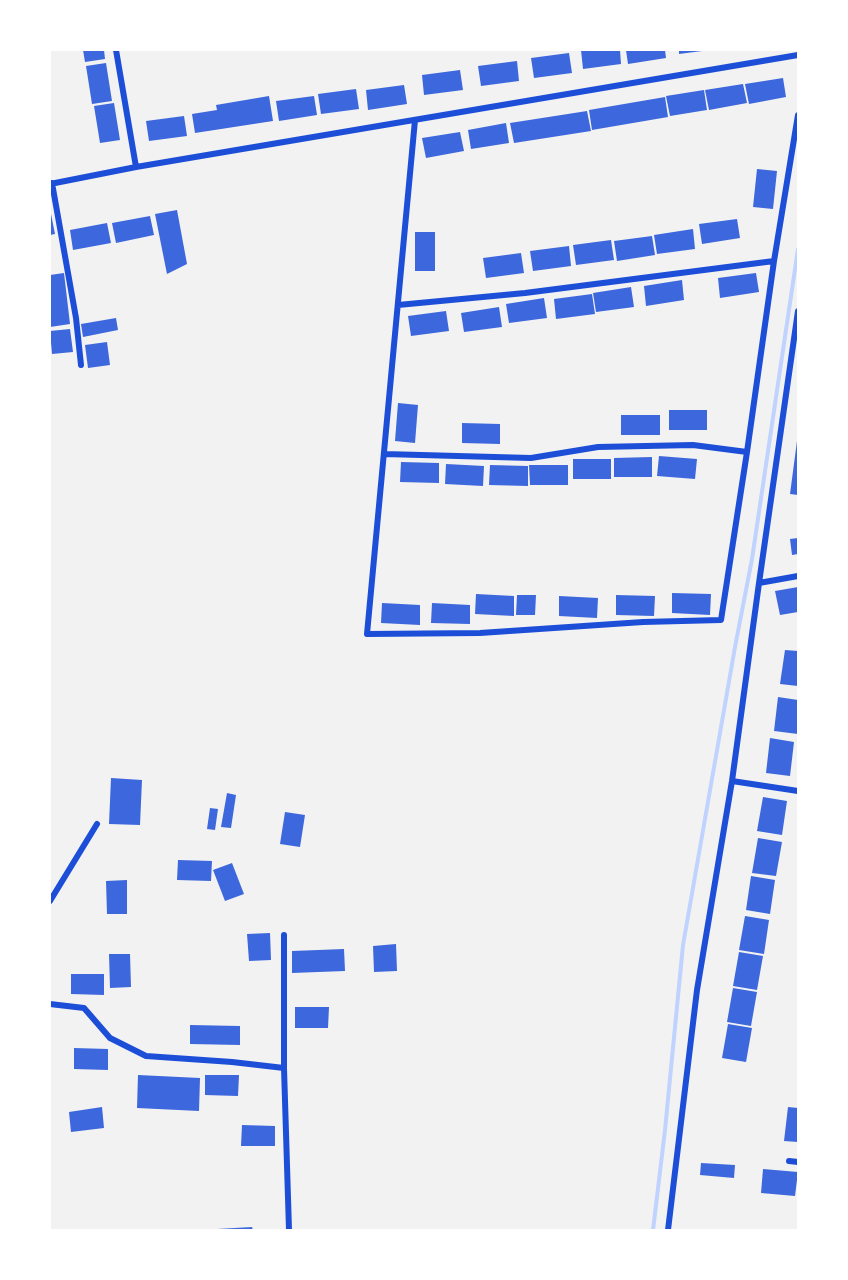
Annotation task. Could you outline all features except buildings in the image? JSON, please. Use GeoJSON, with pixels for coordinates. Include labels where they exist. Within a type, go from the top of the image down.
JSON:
{"type":"FeatureCollection","features":[{"type":"Feature","properties":{"kind":"street"},"geometry":{"type":"LineString","coordinates":[[116,50],[136,167]]}},
{"type":"Feature","properties":{"kind":"street"},"geometry":{"type":"LineString","coordinates":[[81,365],[76,318],[51,184],[136,167],[798,55]]}},
{"type":"Feature","properties":{"kind":"street"},"geometry":{"type":"LineString","coordinates":[[415,120],[367,634],[480,633],[643,622],[721,620],[798,115]]}},
{"type":"Feature","properties":{"kind":"street"},"geometry":{"type":"LineString","coordinates":[[398,305],[525,293],[774,261]]}},
{"type":"Feature","properties":{"kind":"street"},"geometry":{"type":"LineString","coordinates":[[668,1230],[697,990],[732,781],[798,311]]}},
{"type":"Feature","properties":{"kind":"street"},"geometry":{"type":"LineString","coordinates":[[384,454],[531,458],[598,447],[693,445],[747,452]]}},
{"type":"Feature","properties":{"kind":"street"},"geometry":{"type":"LineString","coordinates":[[759,584],[798,576]]}},
{"type":"Feature","properties":{"kind":"street"},"geometry":{"type":"LineString","coordinates":[[732,781],[798,791]]}},
{"type":"Feature","properties":{"kind":"street"},"geometry":{"type":"LineString","coordinates":[[50,901],[97,824]]}},
{"type":"Feature","properties":{"kind":"street"},"geometry":{"type":"LineString","coordinates":[[284,934],[284,1068],[289,1230]]}},
{"type":"Feature","properties":{"kind":"street"},"geometry":{"type":"LineString","coordinates":[[50,1004],[84,1008],[110,1038],[146,1056],[284,1068]]}},
{"type":"Feature","properties":{"kind":"street"},"geometry":{"type":"LineString","coordinates":[[789,1161],[798,1162]]}},
{"type":"Feature","properties":{"kind":"waterway"},"geometry":{"type":"LineString","coordinates":[[653,1230],[683,945],[752,559],[798,249]]}}]}
